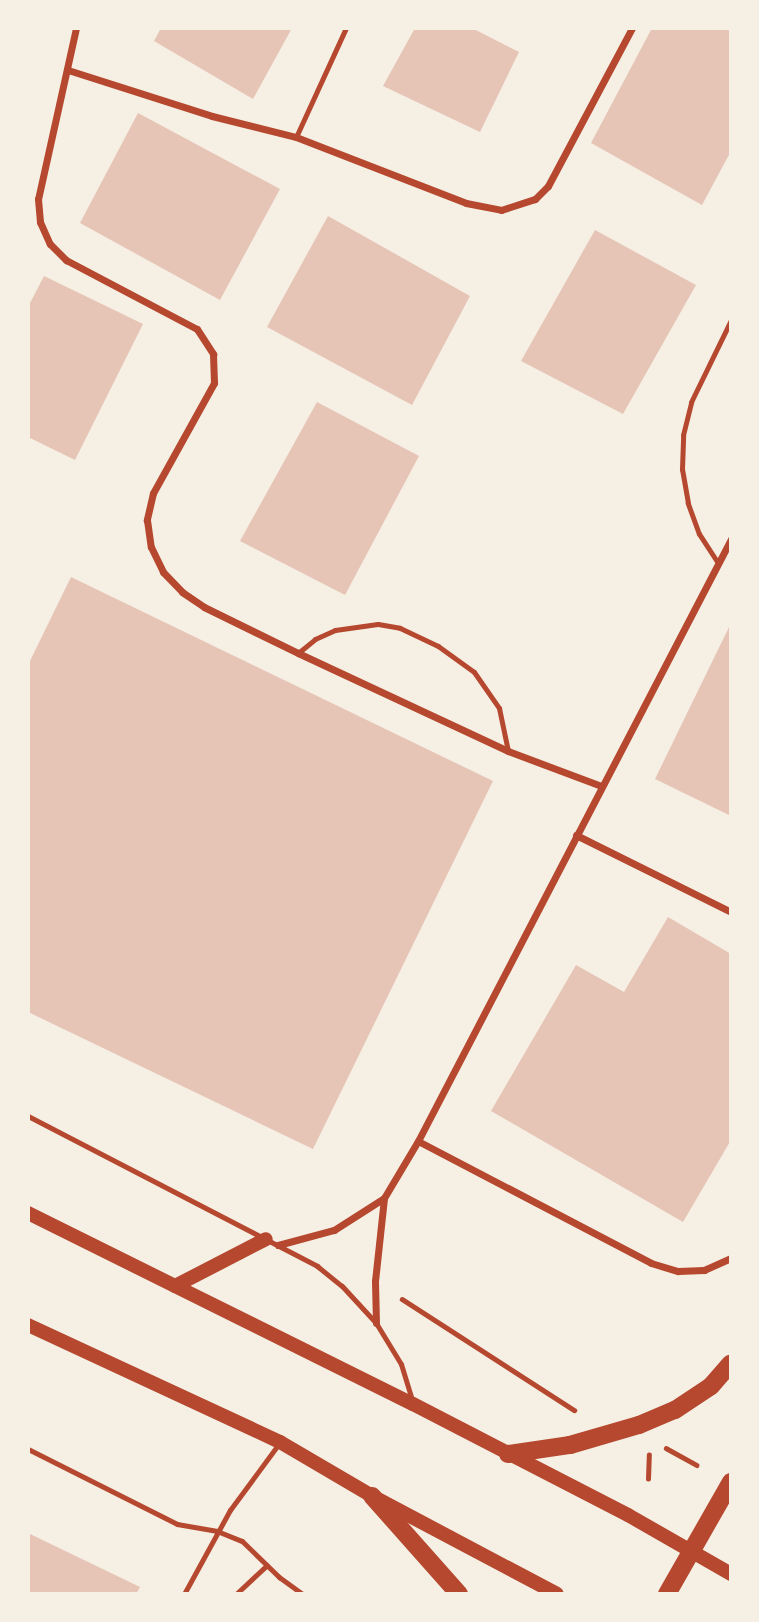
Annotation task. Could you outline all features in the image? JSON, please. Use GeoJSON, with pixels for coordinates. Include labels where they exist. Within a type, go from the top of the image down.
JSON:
{"type":"FeatureCollection","features":[{"type":"Feature","properties":{"kind":"main road"},"geometry":{"type":"LineString","coordinates":[[28,1213],[413,1404],[731,1574]]}},
{"type":"Feature","properties":{"kind":"main road"},"geometry":{"type":"LineString","coordinates":[[174,1286],[272,1242]]}},
{"type":"Feature","properties":{"kind":"main road"},"geometry":{"type":"LineString","coordinates":[[28,1325],[280,1442],[372,1496],[557,1594]]}},
{"type":"Feature","properties":{"kind":"main road"},"geometry":{"type":"LineString","coordinates":[[508,1454],[570,1445],[639,1425],[676,1410],[710,1386],[731,1363]]}},
{"type":"Feature","properties":{"kind":"main road"},"geometry":{"type":"LineString","coordinates":[[667,1594],[731,1482]]}},
{"type":"Feature","properties":{"kind":"main road"},"geometry":{"type":"LineString","coordinates":[[372,1496],[459,1594]]}},
{"type":"Feature","properties":{"kind":"street"},"geometry":{"type":"LineString","coordinates":[[76,28],[38,199],[40,222],[50,244],[66,260],[197,329],[213,354],[214,383],[153,493],[147,520],[151,547],[163,572],[182,592],[298,653],[508,751],[600,786]]}},
{"type":"Feature","properties":{"kind":"street"},"geometry":{"type":"LineString","coordinates":[[68,70],[212,116],[296,137],[483,209],[501,211],[535,199],[548,186],[632,28]]}},
{"type":"Feature","properties":{"kind":"street"},"geometry":{"type":"LineString","coordinates":[[376,1323],[375,1281],[384,1198],[418,1141],[731,538]]}},
{"type":"Feature","properties":{"kind":"street"},"geometry":{"type":"LineString","coordinates":[[576,835],[731,912]]}},
{"type":"Feature","properties":{"kind":"street"},"geometry":{"type":"LineString","coordinates":[[418,1141],[651,1263],[678,1271],[704,1270],[731,1258]]}},
{"type":"Feature","properties":{"kind":"street"},"geometry":{"type":"LineString","coordinates":[[272,1242],[334,1230],[384,1198]]}},
{"type":"Feature","properties":{"kind":"lane"},"geometry":{"type":"LineString","coordinates":[[296,137],[346,28]]}},
{"type":"Feature","properties":{"kind":"lane"},"geometry":{"type":"LineString","coordinates":[[718,563],[699,534],[688,503],[682,469],[683,435],[691,402],[731,320]]}},
{"type":"Feature","properties":{"kind":"lane"},"geometry":{"type":"LineString","coordinates":[[298,653],[316,639],[335,630],[378,624],[400,628],[438,646],[474,672],[499,708],[508,751]]}},
{"type":"Feature","properties":{"kind":"lane"},"geometry":{"type":"LineString","coordinates":[[28,1116],[317,1266],[342,1286],[376,1323],[401,1364],[413,1404]]}},
{"type":"Feature","properties":{"kind":"lane"},"geometry":{"type":"LineString","coordinates":[[184,1594],[217,1531],[280,1442]]}},
{"type":"Feature","properties":{"kind":"lane"},"geometry":{"type":"LineString","coordinates":[[28,1449],[177,1524],[217,1531],[242,1541],[302,1594]]}},
{"type":"Feature","properties":{"kind":"lane"},"geometry":{"type":"LineString","coordinates":[[236,1594],[267,1565]]}},
{"type":"Feature","properties":{"kind":"path"},"geometry":{"type":"LineString","coordinates":[[375,1281],[586,1417]]}},
{"type":"Feature","properties":{"kind":"path"},"geometry":{"type":"LineString","coordinates":[[662,1446],[697,1465]]}},
{"type":"Feature","properties":{"kind":"building"},"geometry":{"type":"Polygon","coordinates":[[[161,28],[292,28],[253,99],[154,41],[161,28]]]}},
{"type":"Feature","properties":{"kind":"building"},"geometry":{"type":"Polygon","coordinates":[[[415,28],[472,28],[519,52],[480,132],[383,86],[415,28]]]}},
{"type":"Feature","properties":{"kind":"building"},"geometry":{"type":"Polygon","coordinates":[[[652,28],[731,28],[731,151],[702,205],[591,143],[652,28]]]}},
{"type":"Feature","properties":{"kind":"building"},"geometry":{"type":"Polygon","coordinates":[[[138,113],[280,189],[220,300],[80,223],[138,113]]]}},
{"type":"Feature","properties":{"kind":"building"},"geometry":{"type":"Polygon","coordinates":[[[328,216],[470,296],[412,405],[267,327],[328,216]]]}},
{"type":"Feature","properties":{"kind":"building"},"geometry":{"type":"Polygon","coordinates":[[[595,230],[696,285],[623,414],[521,361],[595,230]]]}},
{"type":"Feature","properties":{"kind":"building"},"geometry":{"type":"Polygon","coordinates":[[[44,276],[143,324],[75,460],[28,437],[28,307],[44,276]]]}},
{"type":"Feature","properties":{"kind":"building"},"geometry":{"type":"Polygon","coordinates":[[[317,402],[419,456],[345,595],[240,541],[317,402]]]}},
{"type":"Feature","properties":{"kind":"building"},"geometry":{"type":"Polygon","coordinates":[[[71,577],[493,781],[313,1149],[28,1012],[28,665],[71,577]]]}},
{"type":"Feature","properties":{"kind":"building"},"geometry":{"type":"Polygon","coordinates":[[[731,623],[731,816],[655,779],[731,623]]]}},
{"type":"Feature","properties":{"kind":"building"},"geometry":{"type":"Polygon","coordinates":[[[668,917],[731,954],[731,1140],[683,1222],[491,1111],[576,965],[624,992],[668,917]]]}},
{"type":"Feature","properties":{"kind":"building"},"geometry":{"type":"Polygon","coordinates":[[[28,1533],[140,1587],[136,1594],[28,1594],[28,1533]]]}}]}
